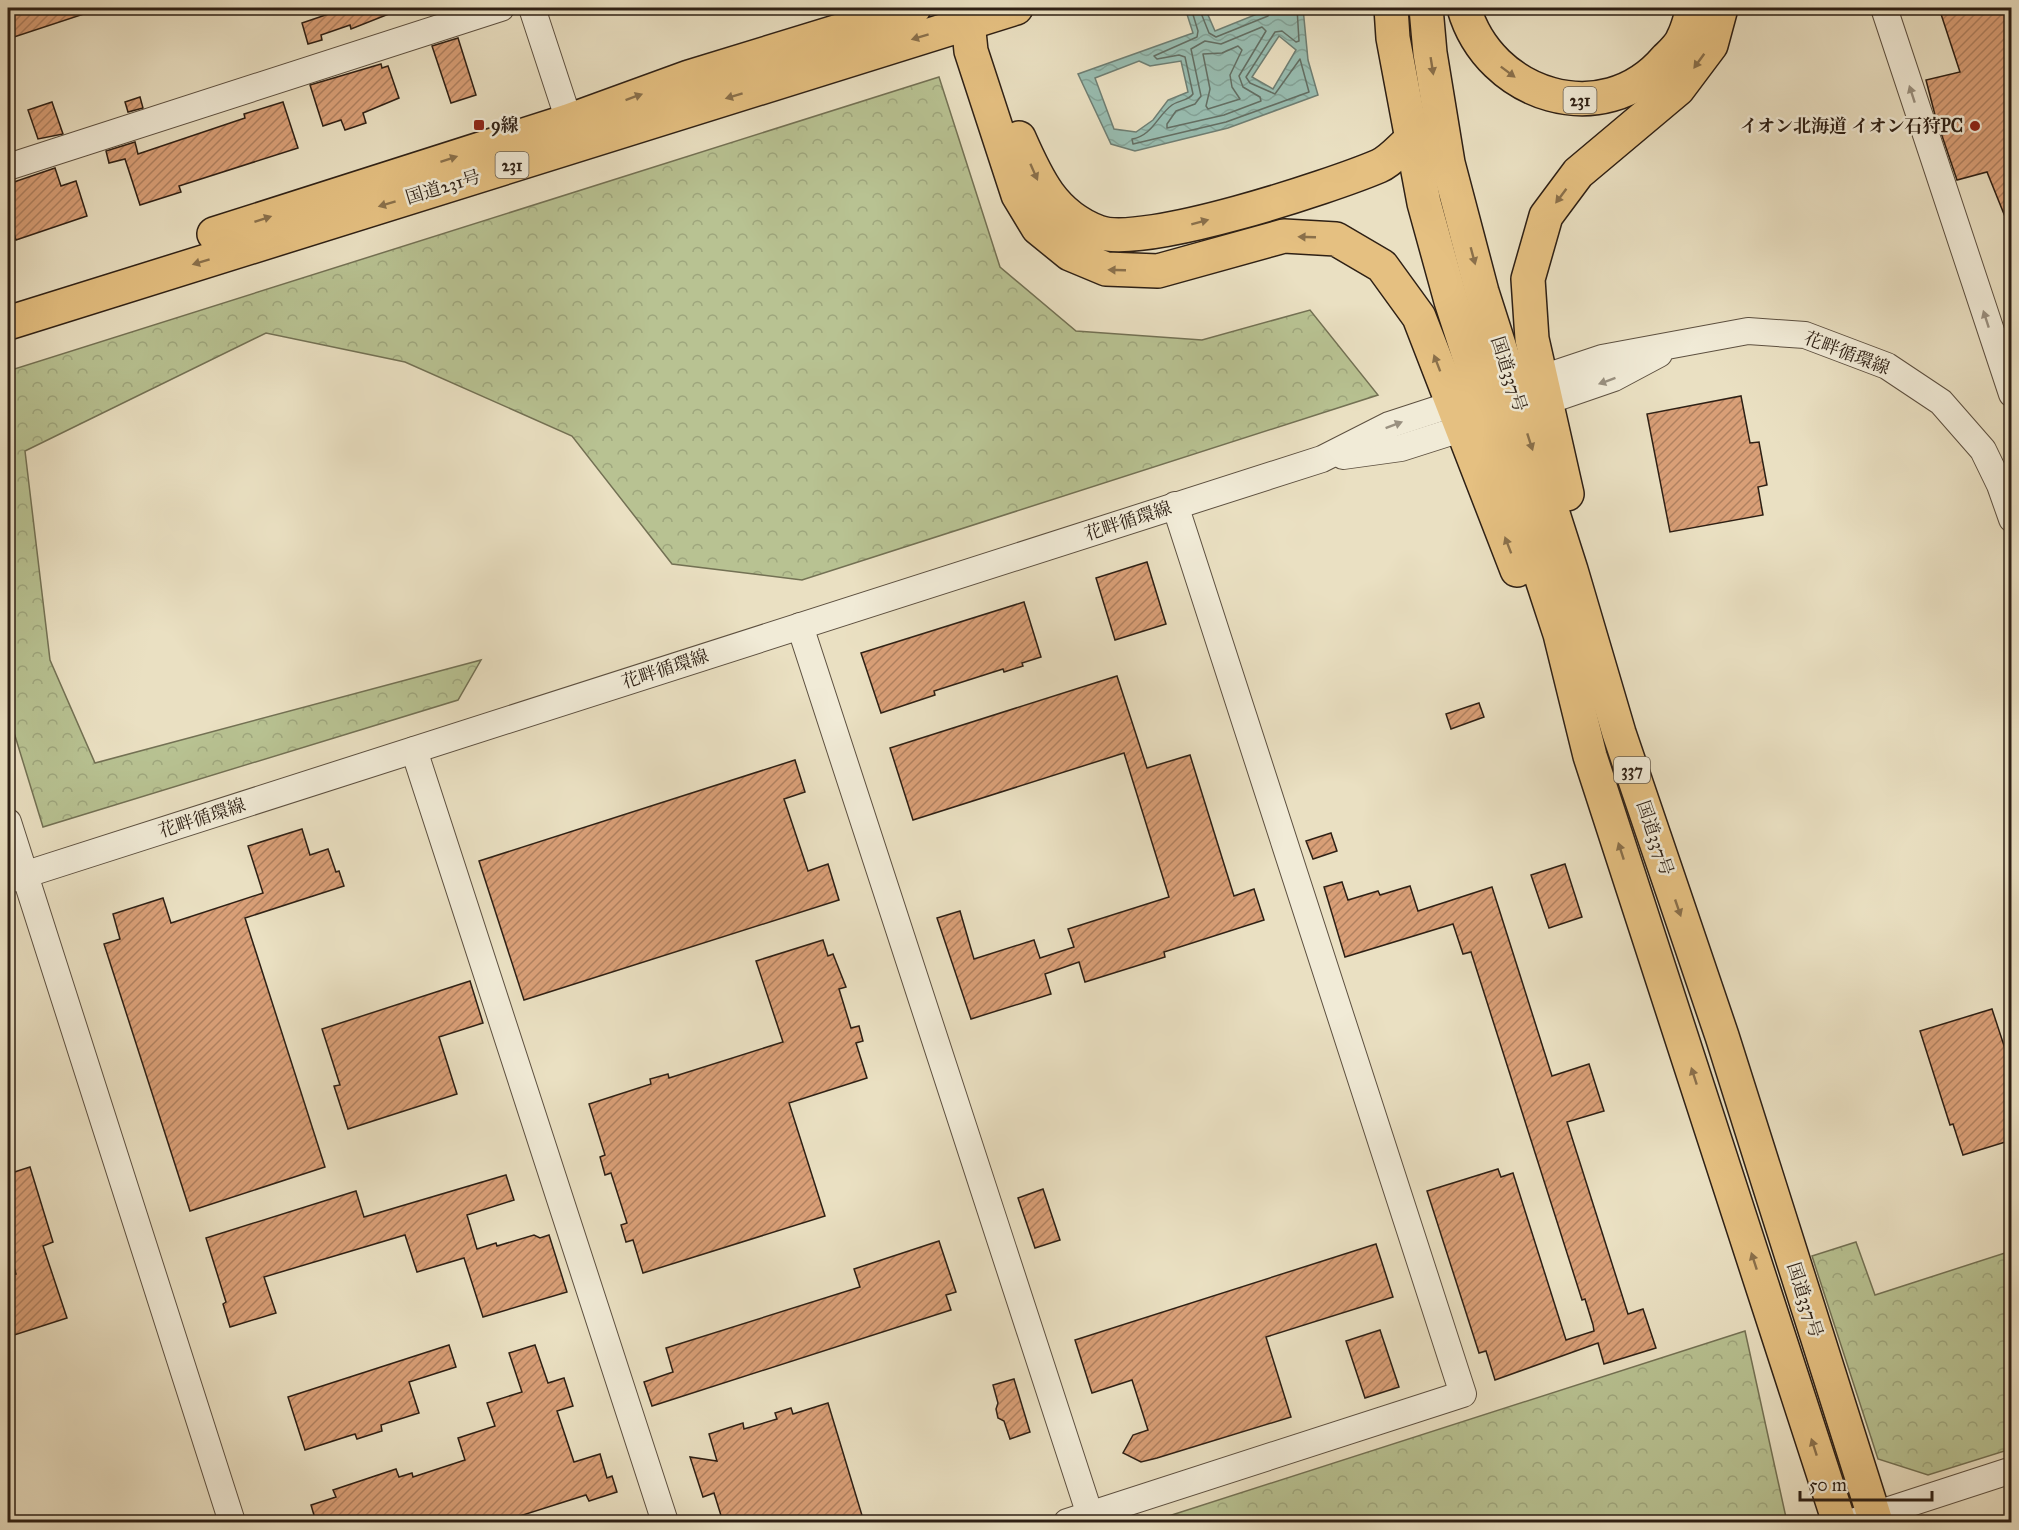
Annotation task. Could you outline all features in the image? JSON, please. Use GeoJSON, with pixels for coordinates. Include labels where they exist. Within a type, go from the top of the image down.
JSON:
{"type":"FeatureCollection","features":[{"type":"Feature","properties":{"kind":"highway","name":"国道231号"},"geometry":{"type":"LineString","coordinates":[[8,323],[572,133],[689,77],[846,8]]}},
{"type":"Feature","properties":{"kind":"highway","name":"国道231号"},"geometry":{"type":"LineString","coordinates":[[689,77],[914,8]]}},
{"type":"Feature","properties":{"kind":"highway","name":"国道231号"},"geometry":{"type":"LineString","coordinates":[[8,300],[964,15],[1016,8]]}},
{"type":"Feature","properties":{"kind":"highway","name":"国道337号"},"geometry":{"type":"LineString","coordinates":[[1391,8],[1393,38],[1411,140],[1424,203],[1451,301],[1560,634],[1590,756],[1839,1522]]}},
{"type":"Feature","properties":{"kind":"highway","name":"国道337号"},"geometry":{"type":"LineString","coordinates":[[1426,8],[1430,53],[1448,163],[1482,292],[1619,733],[1725,1047],[1867,1520]]}},
{"type":"Feature","properties":{"kind":"highway","name":"231"},"geometry":{"type":"LineString","coordinates":[[1464,8],[1478,44],[1505,71],[1541,93],[1581,100],[1618,95],[1654,73],[1683,39],[1694,8]]}},
{"type":"Feature","properties":{"kind":"highway"},"geometry":{"type":"LineString","coordinates":[[1619,733],[1532,339],[1528,279],[1546,216],[1578,173],[1678,88],[1711,45],[1721,8]]}},
{"type":"Feature","properties":{"kind":"highway"},"geometry":{"type":"LineString","coordinates":[[964,15],[983,44],[1008,114],[1039,183],[1067,214],[1099,233],[1126,236],[1160,233],[1245,209],[1382,165],[1411,140]]}},
{"type":"Feature","properties":{"kind":"highway"},"geometry":{"type":"LineString","coordinates":[[964,15],[971,51],[1018,195],[1038,228],[1070,254],[1106,269],[1158,271],[1284,236],[1336,239],[1382,266],[1419,316],[1590,756]]}},
{"type":"Feature","properties":{"kind":"street"},"geometry":{"type":"LineString","coordinates":[[8,167],[501,8]]}},
{"type":"Feature","properties":{"kind":"street"},"geometry":{"type":"LineString","coordinates":[[532,8],[572,133]]}},
{"type":"Feature","properties":{"kind":"street"},"geometry":{"type":"LineString","coordinates":[[1884,8],[2012,394]]}},
{"type":"Feature","properties":{"kind":"street","name":"花畔循環線"},"geometry":{"type":"LineString","coordinates":[[1553,386],[1614,378],[1677,344],[1748,331],[1805,335],[1887,366],[1941,402],[1983,450],[2000,485],[2012,519]]}},
{"type":"Feature","properties":{"kind":"street","name":"花畔循環線"},"geometry":{"type":"LineString","coordinates":[[16,877],[1322,459],[1389,426],[1441,408]]}},
{"type":"Feature","properties":{"kind":"street","name":"花畔循環線"},"geometry":{"type":"LineString","coordinates":[[1322,459],[1401,448],[1448,434]]}},
{"type":"Feature","properties":{"kind":"street"},"geometry":{"type":"LineString","coordinates":[[800,626],[1078,1519],[1463,1394],[1175,505]]}},
{"type":"Feature","properties":{"kind":"street"},"geometry":{"type":"LineString","coordinates":[[414,750],[665,1522]]}},
{"type":"Feature","properties":{"kind":"street"},"geometry":{"type":"LineString","coordinates":[[8,822],[16,877],[232,1522]]}},
{"type":"Feature","properties":{"kind":"street"},"geometry":{"type":"LineString","coordinates":[[1867,1520],[2012,1470]]}},
{"type":"Feature","properties":{"kind":"green space"},"geometry":{"type":"Polygon","coordinates":[[[939,77],[1000,267],[1076,331],[1202,340],[1310,310],[1378,395],[802,580],[672,564],[572,436],[405,362],[266,333],[25,451],[50,660],[95,763],[481,660],[458,700],[43,827],[8,713],[8,371],[939,77]]]}},
{"type":"Feature","properties":{"kind":"green space"},"geometry":{"type":"Polygon","coordinates":[[[1856,1242],[1875,1295],[2011,1251],[2011,1449],[1928,1475],[1878,1459],[1812,1256],[1856,1242]]]}},
{"type":"Feature","properties":{"kind":"green space"},"geometry":{"type":"Polygon","coordinates":[[[1745,1331],[1787,1522],[1150,1522],[1745,1331]]]}},
{"type":"Feature","properties":{"kind":"water"},"geometry":{"type":"Polygon","coordinates":[[[1185,8],[1205,8],[1215,31],[1272,8],[1303,8],[1308,60],[1318,95],[1228,128],[1135,151],[1111,144],[1078,74],[1193,33],[1185,8]],[[1279,36],[1252,77],[1273,89],[1296,50],[1279,36]],[[1139,61],[1095,78],[1114,129],[1136,132],[1153,120],[1168,100],[1188,92],[1181,61],[1150,66],[1139,61]]]}},
{"type":"Feature","properties":{"kind":"building"},"geometry":{"type":"Polygon","coordinates":[[[8,8],[96,8],[96,10],[8,39],[8,8]]]}},
{"type":"Feature","properties":{"kind":"building"},"geometry":{"type":"Polygon","coordinates":[[[346,8],[399,8],[399,10],[351,29],[350,25],[321,35],[322,40],[308,44],[302,23],[346,8]]]}},
{"type":"Feature","properties":{"kind":"building","name":"イオン北海道 イオン石狩PC"},"geometry":{"type":"Polygon","coordinates":[[[1939,8],[2012,8],[2012,234],[1987,172],[1957,180],[1935,115],[1926,80],[1960,72],[1939,8]]]}},
{"type":"Feature","properties":{"kind":"building"},"geometry":{"type":"Polygon","coordinates":[[[458,38],[476,95],[451,103],[432,46],[458,38]]]}},
{"type":"Feature","properties":{"kind":"building"},"geometry":{"type":"Polygon","coordinates":[[[381,64],[382,68],[388,66],[399,98],[363,113],[366,123],[345,130],[341,120],[323,126],[310,85],[381,64]]]}},
{"type":"Feature","properties":{"kind":"building"},"geometry":{"type":"Polygon","coordinates":[[[140,97],[143,108],[128,112],[125,102],[140,97]]]}},
{"type":"Feature","properties":{"kind":"building"},"geometry":{"type":"Polygon","coordinates":[[[52,102],[63,134],[38,139],[28,110],[52,102]]]}},
{"type":"Feature","properties":{"kind":"building"},"geometry":{"type":"Polygon","coordinates":[[[283,102],[298,148],[179,186],[181,192],[140,205],[125,159],[109,163],[106,151],[135,142],[138,154],[245,118],[244,114],[283,102]]]}},
{"type":"Feature","properties":{"kind":"building"},"geometry":{"type":"Polygon","coordinates":[[[55,168],[61,186],[76,181],[87,216],[16,240],[8,215],[8,184],[55,168]]]}},
{"type":"Feature","properties":{"kind":"building"},"geometry":{"type":"Polygon","coordinates":[[[1741,396],[1750,443],[1759,442],[1767,485],[1758,487],[1763,515],[1670,532],[1647,414],[1741,396]]]}},
{"type":"Feature","properties":{"kind":"building"},"geometry":{"type":"Polygon","coordinates":[[[1147,562],[1166,624],[1115,640],[1096,578],[1147,562]]]}},
{"type":"Feature","properties":{"kind":"building"},"geometry":{"type":"Polygon","coordinates":[[[1024,602],[1041,657],[1022,663],[1023,666],[1004,672],[1003,669],[934,691],[935,695],[881,713],[861,653],[1024,602]]]}},
{"type":"Feature","properties":{"kind":"building"},"geometry":{"type":"Polygon","coordinates":[[[1117,676],[1147,768],[1190,755],[1234,896],[1254,889],[1264,920],[1164,952],[1165,957],[1085,982],[1079,962],[1045,974],[1051,994],[971,1019],[937,918],[960,911],[974,959],[1034,940],[1040,958],[1074,947],[1068,929],[1169,897],[1124,753],[913,820],[890,748],[1117,676]]]}},
{"type":"Feature","properties":{"kind":"building"},"geometry":{"type":"Polygon","coordinates":[[[1479,703],[1484,717],[1451,729],[1446,714],[1479,703]]]}},
{"type":"Feature","properties":{"kind":"building"},"geometry":{"type":"Polygon","coordinates":[[[795,760],[805,792],[784,799],[808,871],[828,864],[839,900],[524,1000],[479,861],[795,760]]]}},
{"type":"Feature","properties":{"kind":"building"},"geometry":{"type":"Polygon","coordinates":[[[302,829],[310,855],[328,849],[344,886],[245,918],[325,1167],[190,1211],[104,944],[120,939],[113,914],[163,898],[171,923],[263,893],[248,846],[302,829]]]}},
{"type":"Feature","properties":{"kind":"building"},"geometry":{"type":"Polygon","coordinates":[[[1331,833],[1337,851],[1313,859],[1306,841],[1331,833]]]}},
{"type":"Feature","properties":{"kind":"building"},"geometry":{"type":"Polygon","coordinates":[[[1565,864],[1582,917],[1549,928],[1531,875],[1565,864]]]}},
{"type":"Feature","properties":{"kind":"building"},"geometry":{"type":"Polygon","coordinates":[[[1342,882],[1348,900],[1378,891],[1380,895],[1410,886],[1418,911],[1492,887],[1552,1076],[1589,1064],[1604,1111],[1567,1122],[1628,1314],[1643,1309],[1656,1348],[1604,1364],[1598,1343],[1495,1380],[1486,1351],[1479,1353],[1427,1191],[1498,1169],[1501,1177],[1513,1173],[1566,1340],[1594,1331],[1593,1325],[1585,1299],[1582,1300],[1471,952],[1463,954],[1453,924],[1345,957],[1324,887],[1342,882]]]}},
{"type":"Feature","properties":{"kind":"building"},"geometry":{"type":"Polygon","coordinates":[[[823,940],[828,956],[833,954],[846,987],[839,989],[851,1028],[859,1026],[863,1041],[856,1043],[867,1078],[789,1103],[825,1216],[643,1273],[633,1240],[626,1242],[621,1225],[627,1223],[611,1173],[605,1175],[600,1157],[605,1155],[589,1104],[651,1084],[650,1079],[668,1074],[669,1078],[783,1042],[756,961],[823,940]]]}},
{"type":"Feature","properties":{"kind":"building"},"geometry":{"type":"Polygon","coordinates":[[[470,981],[483,1023],[439,1037],[457,1094],[348,1129],[334,1086],[340,1085],[322,1029],[470,981]]]}},
{"type":"Feature","properties":{"kind":"building"},"geometry":{"type":"Polygon","coordinates":[[[1992,1009],[2012,1070],[2012,1140],[1963,1155],[1953,1124],[1950,1125],[1920,1031],[1992,1009]]]}},
{"type":"Feature","properties":{"kind":"building"},"geometry":{"type":"Polygon","coordinates":[[[30,1167],[53,1242],[43,1246],[67,1318],[8,1337],[8,1277],[16,1274],[8,1246],[8,1174],[30,1167]]]}},
{"type":"Feature","properties":{"kind":"building"},"geometry":{"type":"Polygon","coordinates":[[[506,1175],[514,1200],[467,1215],[477,1249],[496,1243],[497,1246],[534,1235],[540,1238],[549,1235],[567,1292],[483,1317],[464,1258],[417,1272],[405,1235],[264,1277],[276,1313],[230,1327],[223,1304],[226,1302],[206,1238],[356,1191],[364,1217],[506,1175]]]}},
{"type":"Feature","properties":{"kind":"building"},"geometry":{"type":"Polygon","coordinates":[[[1043,1189],[1060,1240],[1035,1248],[1018,1198],[1043,1189]]]}},
{"type":"Feature","properties":{"kind":"building"},"geometry":{"type":"Polygon","coordinates":[[[939,1241],[956,1292],[946,1295],[951,1310],[652,1406],[644,1382],[673,1372],[666,1348],[860,1287],[854,1269],[939,1241]]]}},
{"type":"Feature","properties":{"kind":"building"},"geometry":{"type":"Polygon","coordinates":[[[1376,1244],[1393,1297],[1266,1337],[1291,1417],[1141,1462],[1123,1453],[1133,1435],[1148,1430],[1132,1380],[1092,1393],[1075,1340],[1376,1244]]]}},
{"type":"Feature","properties":{"kind":"building"},"geometry":{"type":"Polygon","coordinates":[[[1380,1330],[1399,1387],[1365,1398],[1346,1341],[1380,1330]]]}},
{"type":"Feature","properties":{"kind":"building"},"geometry":{"type":"Polygon","coordinates":[[[449,1345],[456,1367],[409,1382],[419,1413],[381,1425],[382,1431],[357,1439],[355,1434],[305,1450],[288,1397],[449,1345]]]}},
{"type":"Feature","properties":{"kind":"building"},"geometry":{"type":"Polygon","coordinates":[[[535,1345],[548,1383],[564,1378],[573,1406],[557,1411],[574,1462],[600,1454],[607,1478],[612,1476],[617,1492],[589,1501],[586,1495],[501,1522],[316,1522],[311,1505],[336,1497],[333,1490],[396,1469],[399,1477],[412,1473],[413,1477],[465,1460],[458,1438],[495,1426],[487,1403],[522,1392],[509,1353],[535,1345]]]}},
{"type":"Feature","properties":{"kind":"building"},"geometry":{"type":"Polygon","coordinates":[[[1014,1379],[1030,1432],[1010,1439],[1004,1421],[998,1418],[996,1409],[998,1403],[993,1385],[1014,1379]]]}},
{"type":"Feature","properties":{"kind":"building"},"geometry":{"type":"Polygon","coordinates":[[[828,1403],[864,1522],[723,1522],[714,1493],[703,1497],[690,1457],[717,1461],[709,1434],[743,1423],[744,1429],[777,1419],[775,1413],[791,1408],[793,1414],[828,1403]]]}},
{"type":"Feature","properties":{"kind":"place","name":"9線"},"geometry":{"type":"Point","coordinates":[479,125]}},
{"type":"Feature","properties":{"kind":"place","name":"イオン北海道 イオン石狩PC"},"geometry":{"type":"Point","coordinates":[1975,126]}}]}
